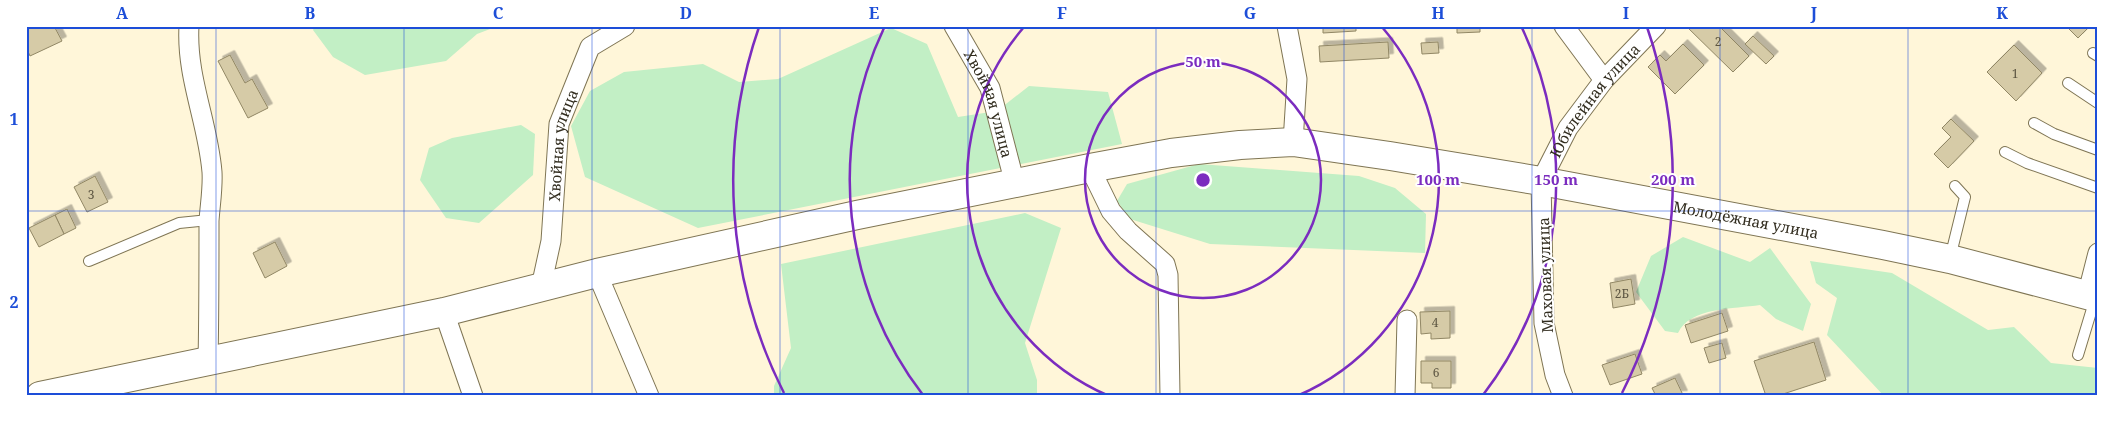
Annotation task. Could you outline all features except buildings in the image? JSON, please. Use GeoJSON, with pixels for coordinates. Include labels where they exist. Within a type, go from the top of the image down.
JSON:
{"type":"FeatureCollection","features":[{"type":"Feature","properties":{"kind":"street"},"geometry":{"type":"LineString","coordinates":[[189,26],[190,71],[206,133],[212,174],[209,220],[208,362]]}},
{"type":"Feature","properties":{"kind":"street","name":"Хвойная улица"},"geometry":{"type":"LineString","coordinates":[[541,287],[552,241],[559,124],[590,47],[624,26]]}},
{"type":"Feature","properties":{"kind":"street","name":"Хвойная улица"},"geometry":{"type":"LineString","coordinates":[[954,26],[990,88],[1015,184]]}},
{"type":"Feature","properties":{"kind":"street"},"geometry":{"type":"LineString","coordinates":[[1287,26],[1296,79],[1293,142]]}},
{"type":"Feature","properties":{"kind":"street"},"geometry":{"type":"LineString","coordinates":[[1564,26],[1604,80]]}},
{"type":"Feature","properties":{"kind":"street","name":"Юбилейная улица"},"geometry":{"type":"LineString","coordinates":[[1541,181],[1568,128],[1604,80],[1656,26]]}},
{"type":"Feature","properties":{"kind":"street","name":"Молодёжная улица"},"geometry":{"type":"LineString","coordinates":[[40,396],[444,312],[597,273],[857,216],[1090,168],[1181,152],[1240,145],[1293,142],[1541,181],[1950,259],[2094,297]]}},
{"type":"Feature","properties":{"kind":"street"},"geometry":{"type":"LineString","coordinates":[[1090,168],[1111,210],[1128,231],[1165,264],[1168,275],[1170,396]]}},
{"type":"Feature","properties":{"kind":"street","name":"Маховая улица"},"geometry":{"type":"LineString","coordinates":[[1541,181],[1544,323],[1555,375],[1563,396]]}},
{"type":"Feature","properties":{"kind":"street"},"geometry":{"type":"LineString","coordinates":[[2094,297],[2098,253]]}},
{"type":"Feature","properties":{"kind":"street"},"geometry":{"type":"LineString","coordinates":[[597,273],[649,396]]}},
{"type":"Feature","properties":{"kind":"street"},"geometry":{"type":"LineString","coordinates":[[444,312],[473,396]]}},
{"type":"Feature","properties":{"kind":"street"},"geometry":{"type":"LineString","coordinates":[[1405,396],[1407,320]]}},
{"type":"Feature","properties":{"kind":"lane"},"geometry":{"type":"LineString","coordinates":[[2068,83],[2098,102]]}},
{"type":"Feature","properties":{"kind":"lane"},"geometry":{"type":"LineString","coordinates":[[2034,123],[2054,134],[2098,150]]}},
{"type":"Feature","properties":{"kind":"lane"},"geometry":{"type":"LineString","coordinates":[[2005,152],[2027,163],[2098,188]]}},
{"type":"Feature","properties":{"kind":"lane"},"geometry":{"type":"LineString","coordinates":[[1950,259],[1966,197],[1955,186]]}},
{"type":"Feature","properties":{"kind":"lane"},"geometry":{"type":"LineString","coordinates":[[89,261],[179,223],[209,220]]}},
{"type":"Feature","properties":{"kind":"lane"},"geometry":{"type":"LineString","coordinates":[[2078,356],[2094,297]]}},
{"type":"Feature","properties":{"kind":"green space"},"geometry":{"type":"Polygon","coordinates":[[[315,26],[498,26],[477,34],[446,61],[365,75],[333,57],[313,30],[315,26]]]}},
{"type":"Feature","properties":{"kind":"green space"},"geometry":{"type":"Polygon","coordinates":[[[891,28],[927,44],[958,117],[997,111],[1029,86],[1108,92],[1122,144],[698,228],[585,177],[571,126],[590,91],[624,72],[703,64],[739,82],[778,79],[891,28]]]}},
{"type":"Feature","properties":{"kind":"green space"},"geometry":{"type":"Polygon","coordinates":[[[521,125],[535,134],[533,175],[479,223],[446,218],[420,180],[429,148],[452,138],[521,125]]]}},
{"type":"Feature","properties":{"kind":"green space"},"geometry":{"type":"Polygon","coordinates":[[[1199,164],[1359,176],[1395,188],[1426,214],[1425,253],[1210,244],[1130,219],[1117,201],[1127,184],[1199,164]]]}},
{"type":"Feature","properties":{"kind":"green space"},"geometry":{"type":"Polygon","coordinates":[[[1025,213],[1061,228],[1025,343],[1037,380],[1037,396],[774,396],[774,386],[791,348],[781,264],[1025,213]]]}},
{"type":"Feature","properties":{"kind":"green space"},"geometry":{"type":"Polygon","coordinates":[[[1683,237],[1750,262],[1770,248],[1811,304],[1803,331],[1776,319],[1760,305],[1703,314],[1692,318],[1684,324],[1678,333],[1665,331],[1636,292],[1651,256],[1683,237]]]}},
{"type":"Feature","properties":{"kind":"green space"},"geometry":{"type":"Polygon","coordinates":[[[1810,261],[1892,273],[1988,330],[2014,327],[2051,363],[2098,368],[2098,396],[1884,396],[1827,335],[1837,298],[1816,283],[1810,261]]]}}]}
